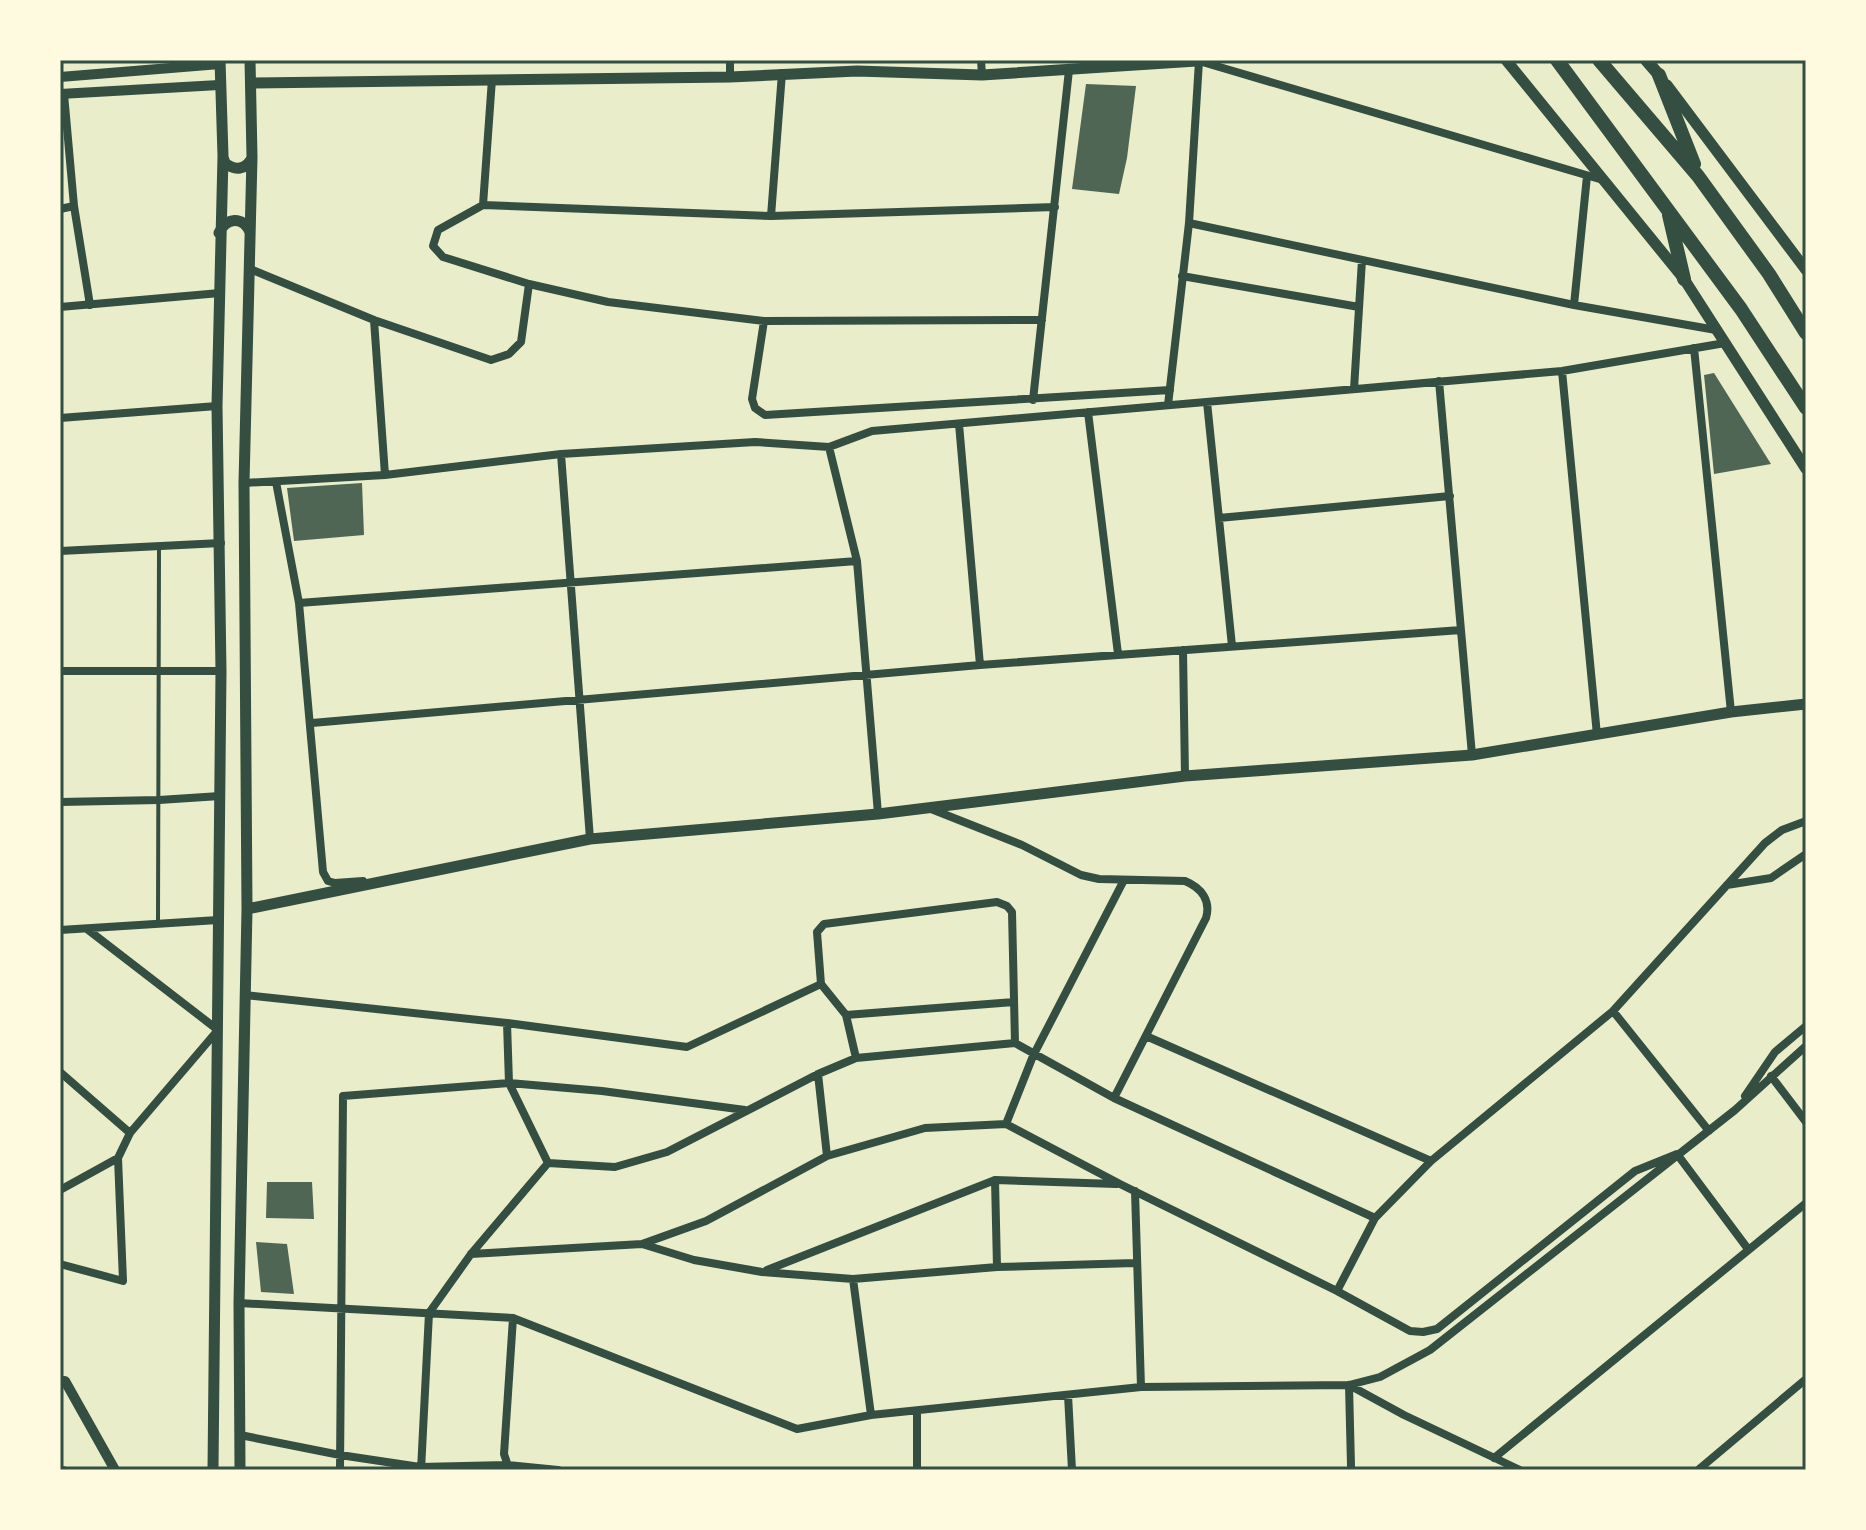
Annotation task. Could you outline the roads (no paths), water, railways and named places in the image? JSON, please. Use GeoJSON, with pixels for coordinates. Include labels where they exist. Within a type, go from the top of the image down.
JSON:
{"type":"FeatureCollection","features":[{"type":"Feature","properties":{"kind":"highway"},"geometry":{"type":"LineString","coordinates":[[1557,60],[1741,309],[1806,408]]}},
{"type":"Feature","properties":{"kind":"highway"},"geometry":{"type":"LineString","coordinates":[[1599,60],[1698,176],[1769,274],[1806,333]]}},
{"type":"Feature","properties":{"kind":"highway"},"geometry":{"type":"LineString","coordinates":[[1659,75],[1698,176]]}},
{"type":"Feature","properties":{"kind":"highway"},"geometry":{"type":"LineString","coordinates":[[1667,206],[1684,279]]}},
{"type":"Feature","properties":{"kind":"main road"},"geometry":{"type":"LineString","coordinates":[[240,1470],[239,1303],[247,909],[244,483],[251,232],[250,60]]}},
{"type":"Feature","properties":{"kind":"main road"},"geometry":{"type":"LineString","coordinates":[[251,83],[730,77],[857,65],[982,75],[1212,60]]}},
{"type":"Feature","properties":{"kind":"main road"},"geometry":{"type":"LineString","coordinates":[[1506,60],[1684,279],[1806,469]]}},
{"type":"Feature","properties":{"kind":"main road"},"geometry":{"type":"LineString","coordinates":[[1647,60],[1806,270]]}},
{"type":"Feature","properties":{"kind":"main road"},"geometry":{"type":"LineString","coordinates":[[213,1470],[221,671],[217,406],[223,156],[220,62]]}},
{"type":"Feature","properties":{"kind":"main road"},"geometry":{"type":"LineString","coordinates":[[223,156],[225,163],[237,169],[244,167],[252,157]]}},
{"type":"Feature","properties":{"kind":"main road"},"geometry":{"type":"LineString","coordinates":[[219,233],[228,222],[235,220],[242,221],[251,232]]}},
{"type":"Feature","properties":{"kind":"main road"},"geometry":{"type":"LineString","coordinates":[[247,909],[590,839],[878,814],[1185,776],[1472,755],[1731,712],[1806,704]]}},
{"type":"Feature","properties":{"kind":"street"},"geometry":{"type":"LineString","coordinates":[[730,60],[730,77]]}},
{"type":"Feature","properties":{"kind":"street"},"geometry":{"type":"LineString","coordinates":[[981,60],[982,75]]}},
{"type":"Feature","properties":{"kind":"street"},"geometry":{"type":"LineString","coordinates":[[1168,405],[1189,223],[1199,61],[1607,182]]}},
{"type":"Feature","properties":{"kind":"street"},"geometry":{"type":"LineString","coordinates":[[60,77],[220,62]]}},
{"type":"Feature","properties":{"kind":"street"},"geometry":{"type":"LineString","coordinates":[[1033,400],[1069,70]]}},
{"type":"Feature","properties":{"kind":"street"},"geometry":{"type":"LineString","coordinates":[[771,216],[782,73]]}},
{"type":"Feature","properties":{"kind":"street"},"geometry":{"type":"LineString","coordinates":[[483,205],[492,79]]}},
{"type":"Feature","properties":{"kind":"street"},"geometry":{"type":"LineString","coordinates":[[90,305],[74,206],[62,94],[219,85]]}},
{"type":"Feature","properties":{"kind":"street"},"geometry":{"type":"LineString","coordinates":[[1574,305],[1587,176]]}},
{"type":"Feature","properties":{"kind":"street"},"geometry":{"type":"LineString","coordinates":[[1042,320],[764,321],[608,302],[529,284],[443,257],[433,246],[438,230],[483,205],[771,216],[1055,207]]}},
{"type":"Feature","properties":{"kind":"street"},"geometry":{"type":"LineString","coordinates":[[60,209],[74,206]]}},
{"type":"Feature","properties":{"kind":"street"},"geometry":{"type":"LineString","coordinates":[[1189,223],[1574,305],[1716,330]]}},
{"type":"Feature","properties":{"kind":"street"},"geometry":{"type":"LineString","coordinates":[[1354,389],[1362,260]]}},
{"type":"Feature","properties":{"kind":"street"},"geometry":{"type":"LineString","coordinates":[[250,269],[374,320],[491,360],[509,354],[521,342],[529,284]]}},
{"type":"Feature","properties":{"kind":"street"},"geometry":{"type":"LineString","coordinates":[[1182,276],[1359,307]]}},
{"type":"Feature","properties":{"kind":"street"},"geometry":{"type":"LineString","coordinates":[[60,307],[220,293]]}},
{"type":"Feature","properties":{"kind":"street"},"geometry":{"type":"LineString","coordinates":[[374,320],[385,475]]}},
{"type":"Feature","properties":{"kind":"street"},"geometry":{"type":"LineString","coordinates":[[764,321],[752,399],[755,408],[765,415],[1170,390]]}},
{"type":"Feature","properties":{"kind":"street"},"geometry":{"type":"LineString","coordinates":[[244,483],[385,475],[561,454],[755,442],[829,447],[872,431],[1562,371],[1725,343]]}},
{"type":"Feature","properties":{"kind":"street"},"geometry":{"type":"LineString","coordinates":[[1694,348],[1731,712]]}},
{"type":"Feature","properties":{"kind":"street"},"geometry":{"type":"LineString","coordinates":[[1562,371],[1597,735]]}},
{"type":"Feature","properties":{"kind":"street"},"geometry":{"type":"LineString","coordinates":[[1439,381],[1472,755]]}},
{"type":"Feature","properties":{"kind":"street"},"geometry":{"type":"LineString","coordinates":[[1207,402],[1232,646]]}},
{"type":"Feature","properties":{"kind":"street"},"geometry":{"type":"LineString","coordinates":[[60,418],[217,406]]}},
{"type":"Feature","properties":{"kind":"street"},"geometry":{"type":"LineString","coordinates":[[1088,412],[1118,654]]}},
{"type":"Feature","properties":{"kind":"street"},"geometry":{"type":"LineString","coordinates":[[959,424],[980,665]]}},
{"type":"Feature","properties":{"kind":"street"},"geometry":{"type":"LineString","coordinates":[[829,447],[857,561],[878,814]]}},
{"type":"Feature","properties":{"kind":"street"},"geometry":{"type":"LineString","coordinates":[[561,454],[590,839]]}},
{"type":"Feature","properties":{"kind":"street"},"geometry":{"type":"LineString","coordinates":[[276,482],[278,507],[299,603],[323,872],[328,881],[335,883],[384,880]]}},
{"type":"Feature","properties":{"kind":"street"},"geometry":{"type":"LineString","coordinates":[[1219,518],[1450,496]]}},
{"type":"Feature","properties":{"kind":"street"},"geometry":{"type":"LineString","coordinates":[[60,551],[221,543]]}},
{"type":"Feature","properties":{"kind":"street"},"geometry":{"type":"LineString","coordinates":[[299,603],[857,561]]}},
{"type":"Feature","properties":{"kind":"street"},"geometry":{"type":"LineString","coordinates":[[312,723],[866,674],[1461,630]]}},
{"type":"Feature","properties":{"kind":"street"},"geometry":{"type":"LineString","coordinates":[[1183,650],[1185,776]]}},
{"type":"Feature","properties":{"kind":"street"},"geometry":{"type":"LineString","coordinates":[[60,671],[221,671]]}},
{"type":"Feature","properties":{"kind":"street"},"geometry":{"type":"LineString","coordinates":[[60,802],[220,796]]}},
{"type":"Feature","properties":{"kind":"street"},"geometry":{"type":"LineString","coordinates":[[928,808],[1022,845],[1081,875],[1099,879],[1185,881],[1195,885],[1204,895],[1209,907],[1114,1098]]}},
{"type":"Feature","properties":{"kind":"street"},"geometry":{"type":"LineString","coordinates":[[1337,1291],[1375,1218],[1431,1161],[1613,1011],[1765,843],[1782,830],[1806,821]]}},
{"type":"Feature","properties":{"kind":"street"},"geometry":{"type":"LineString","coordinates":[[1726,885],[1771,878],[1806,854]]}},
{"type":"Feature","properties":{"kind":"street"},"geometry":{"type":"LineString","coordinates":[[1006,1124],[1033,1056],[1124,880]]}},
{"type":"Feature","properties":{"kind":"street"},"geometry":{"type":"LineString","coordinates":[[856,1058],[846,1015],[821,984],[816,942],[817,932],[824,924],[997,902],[1012,912],[1015,1043]]}},
{"type":"Feature","properties":{"kind":"street"},"geometry":{"type":"LineString","coordinates":[[60,930],[218,920]]}},
{"type":"Feature","properties":{"kind":"street"},"geometry":{"type":"LineString","coordinates":[[60,1264],[123,1281],[118,1158],[130,1133],[218,1030],[87,929]]}},
{"type":"Feature","properties":{"kind":"street"},"geometry":{"type":"LineString","coordinates":[[245,995],[507,1023],[687,1047],[821,984]]}},
{"type":"Feature","properties":{"kind":"street"},"geometry":{"type":"LineString","coordinates":[[846,1015],[1014,1002]]}},
{"type":"Feature","properties":{"kind":"street"},"geometry":{"type":"LineString","coordinates":[[1613,1011],[1709,1131]]}},
{"type":"Feature","properties":{"kind":"street"},"geometry":{"type":"LineString","coordinates":[[507,1023],[509,1083],[548,1163]]}},
{"type":"Feature","properties":{"kind":"street"},"geometry":{"type":"LineString","coordinates":[[1735,1110],[1775,1052],[1806,1026]]}},
{"type":"Feature","properties":{"kind":"street"},"geometry":{"type":"LineString","coordinates":[[1146,1036],[1431,1161]]}},
{"type":"Feature","properties":{"kind":"street"},"geometry":{"type":"LineString","coordinates":[[548,1163],[615,1167],[667,1152],[818,1074],[856,1058],[1015,1043],[1033,1056],[1114,1098],[1375,1218]]}},
{"type":"Feature","properties":{"kind":"street"},"geometry":{"type":"LineString","coordinates":[[239,1303],[513,1318],[797,1429],[871,1415],[1141,1387],[1349,1385],[1380,1377],[1430,1350],[1735,1110],[1806,1046]]}},
{"type":"Feature","properties":{"kind":"street"},"geometry":{"type":"LineString","coordinates":[[60,1072],[130,1133]]}},
{"type":"Feature","properties":{"kind":"street"},"geometry":{"type":"LineString","coordinates":[[818,1074],[827,1156]]}},
{"type":"Feature","properties":{"kind":"street"},"geometry":{"type":"LineString","coordinates":[[1771,1076],[1806,1122]]}},
{"type":"Feature","properties":{"kind":"street"},"geometry":{"type":"LineString","coordinates":[[340,1470],[343,1096],[509,1083],[602,1091],[746,1110]]}},
{"type":"Feature","properties":{"kind":"street"},"geometry":{"type":"LineString","coordinates":[[471,1254],[642,1244],[706,1221],[827,1156],[925,1128],[1006,1124],[1410,1331],[1423,1332],[1437,1329],[1635,1171],[1677,1154]]}},
{"type":"Feature","properties":{"kind":"street"},"geometry":{"type":"LineString","coordinates":[[1677,1154],[1748,1249]]}},
{"type":"Feature","properties":{"kind":"street"},"geometry":{"type":"LineString","coordinates":[[60,1190],[118,1158]]}},
{"type":"Feature","properties":{"kind":"street"},"geometry":{"type":"LineString","coordinates":[[420,1469],[429,1313],[471,1254],[548,1163]]}},
{"type":"Feature","properties":{"kind":"street"},"geometry":{"type":"LineString","coordinates":[[762,1272],[995,1180],[1120,1184]]}},
{"type":"Feature","properties":{"kind":"street"},"geometry":{"type":"LineString","coordinates":[[995,1180],[997,1267]]}},
{"type":"Feature","properties":{"kind":"street"},"geometry":{"type":"LineString","coordinates":[[1135,1191],[1141,1387]]}},
{"type":"Feature","properties":{"kind":"street"},"geometry":{"type":"LineString","coordinates":[[1494,1458],[1806,1203]]}},
{"type":"Feature","properties":{"kind":"street"},"geometry":{"type":"LineString","coordinates":[[642,1244],[694,1260],[762,1272],[853,1279],[997,1267],[1135,1263]]}},
{"type":"Feature","properties":{"kind":"street"},"geometry":{"type":"LineString","coordinates":[[853,1279],[871,1415]]}},
{"type":"Feature","properties":{"kind":"street"},"geometry":{"type":"LineString","coordinates":[[509,1468],[504,1454],[513,1318]]}},
{"type":"Feature","properties":{"kind":"street"},"geometry":{"type":"LineString","coordinates":[[1698,1470],[1806,1379]]}},
{"type":"Feature","properties":{"kind":"street"},"geometry":{"type":"LineString","coordinates":[[60,1381],[65,1381],[115,1470]]}},
{"type":"Feature","properties":{"kind":"street"},"geometry":{"type":"LineString","coordinates":[[1349,1385],[1520,1470]]}},
{"type":"Feature","properties":{"kind":"street"},"geometry":{"type":"LineString","coordinates":[[1349,1385],[1351,1466]]}},
{"type":"Feature","properties":{"kind":"street"},"geometry":{"type":"LineString","coordinates":[[1068,1395],[1072,1470]]}},
{"type":"Feature","properties":{"kind":"street"},"geometry":{"type":"LineString","coordinates":[[917,1412],[917,1470]]}},
{"type":"Feature","properties":{"kind":"street"},"geometry":{"type":"LineString","coordinates":[[240,1435],[420,1469],[558,1470]]}},
{"type":"Feature","properties":{"kind":"lane"},"geometry":{"type":"LineString","coordinates":[[158,924],[159,546]]}}]}
